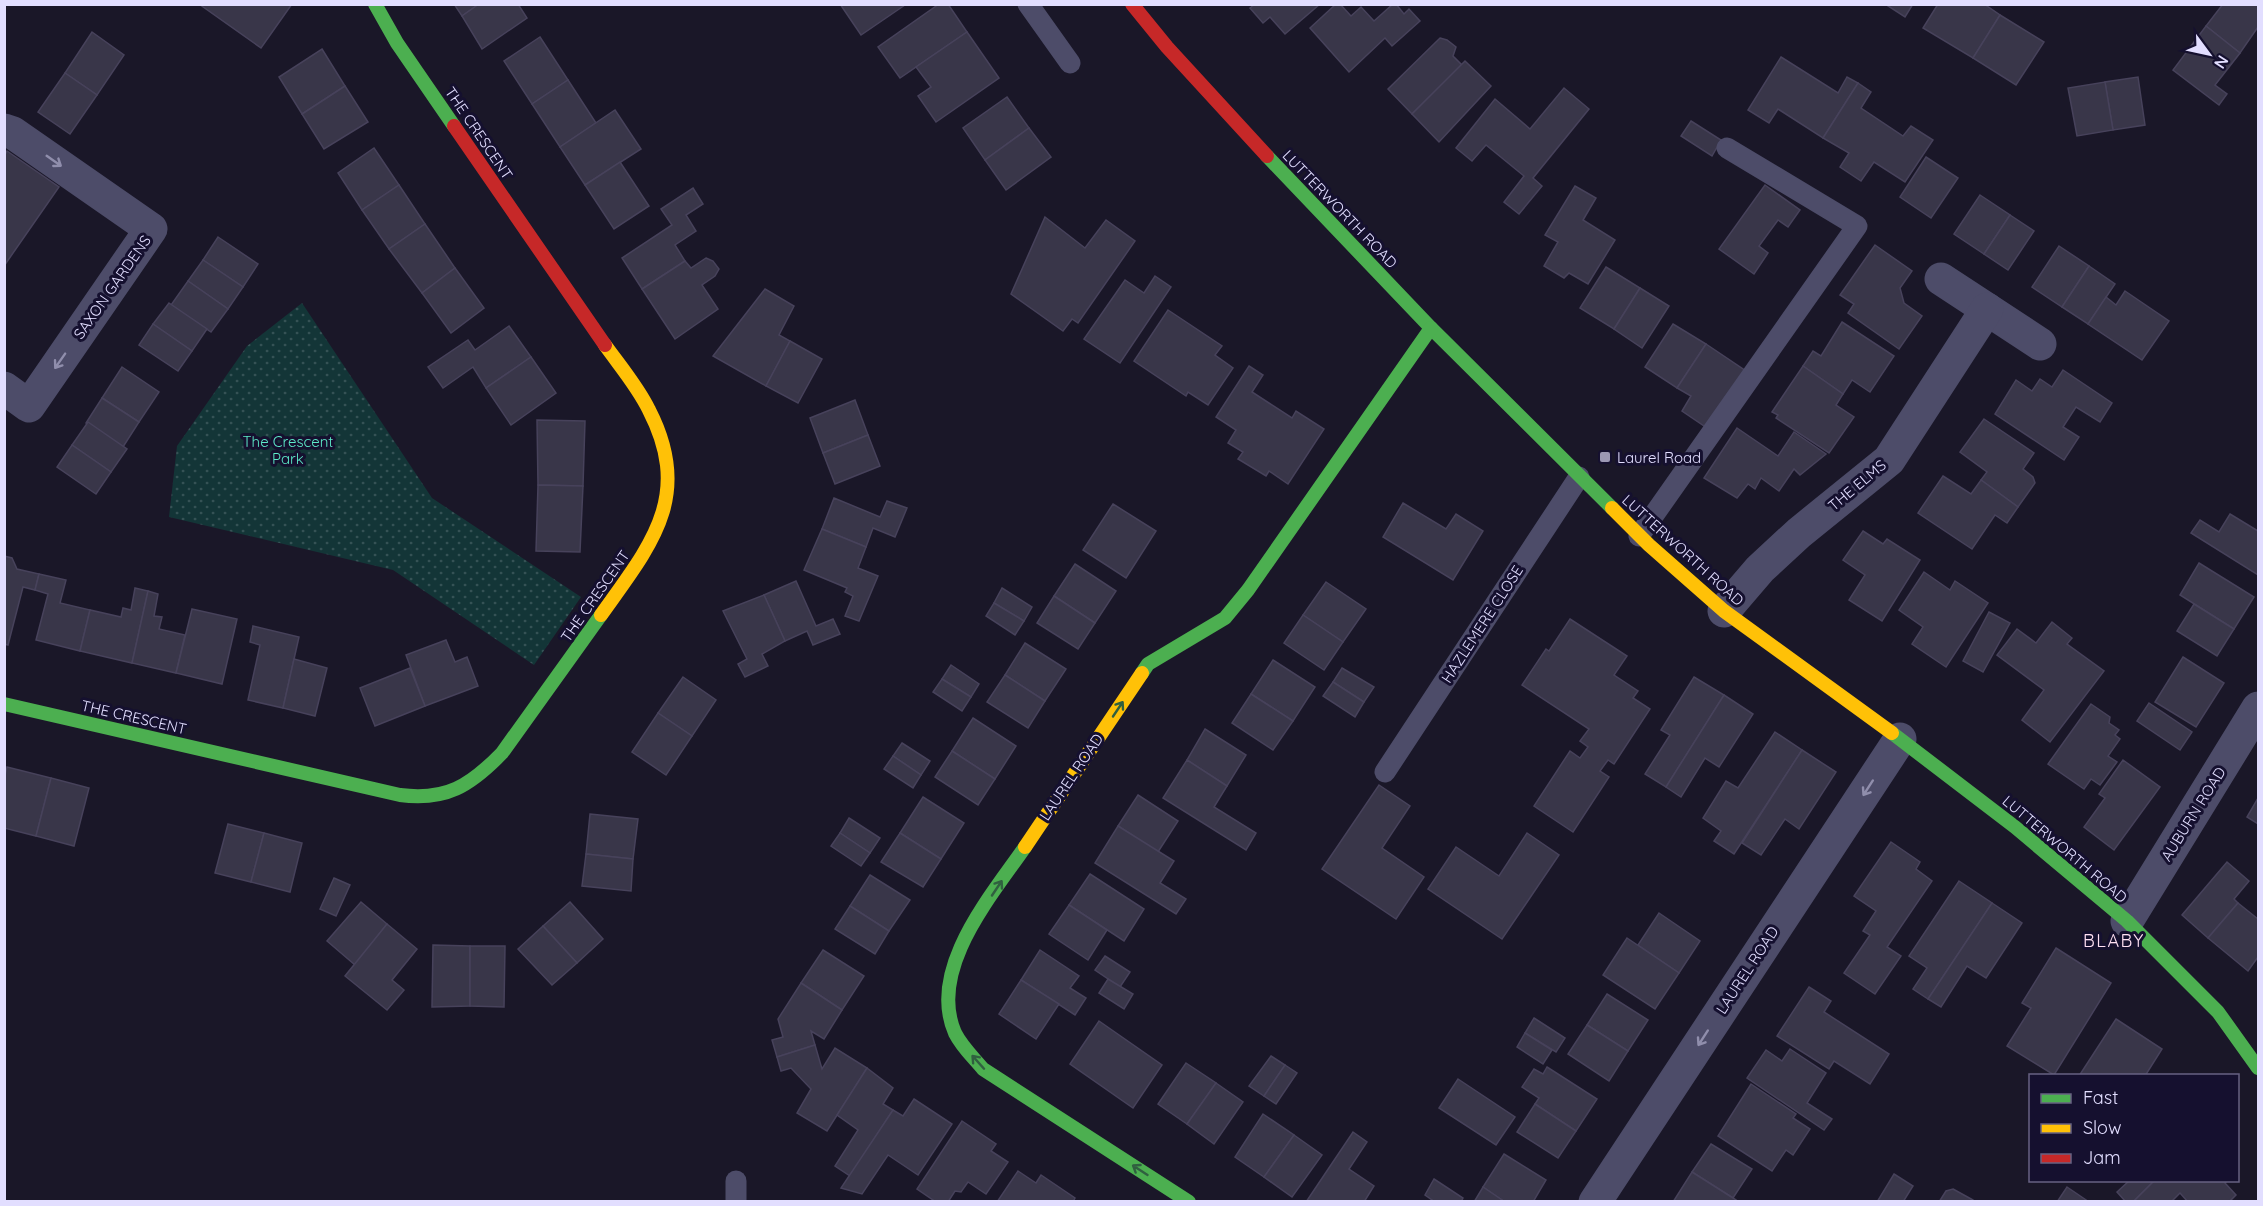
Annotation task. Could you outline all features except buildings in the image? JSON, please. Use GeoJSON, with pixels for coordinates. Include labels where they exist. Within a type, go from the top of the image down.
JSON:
{"type":"FeatureCollection","features":[{"type":"Feature","properties":{"kind":"street","name":"THE CRESCENT"},"geometry":{"type":"LineString","coordinates":[[4,704],[400,795],[428,797],[457,790],[486,770],[510,744],[648,549],[664,513],[671,477],[664,443],[649,409],[397,43],[375,4]]}},
{"type":"Feature","properties":{"kind":"street","name":"LUTTERWORTH ROAD"},"geometry":{"type":"LineString","coordinates":[[1132,4],[1167,47],[1271,160],[1431,328],[1639,536],[1724,611],[1900,739],[2015,827],[2127,921],[2218,1012],[2259,1068]]}},
{"type":"Feature","properties":{"kind":"street","name":"SAXON GARDENS"},"geometry":{"type":"LineString","coordinates":[[4,129],[151,229],[28,406],[4,388]]}},
{"type":"Feature","properties":{"kind":"street"},"geometry":{"type":"LineString","coordinates":[[1941,279],[2040,345]]}},
{"type":"Feature","properties":{"kind":"street","name":"THE ELMS"},"geometry":{"type":"LineString","coordinates":[[1724,611],[1760,569],[1799,533],[1889,460],[1987,309]]}},
{"type":"Feature","properties":{"kind":"street","name":"LAUREL ROAD"},"geometry":{"type":"LineString","coordinates":[[1189,1202],[983,1069],[961,1043],[952,1022],[950,994],[953,964],[965,935],[1148,664],[1225,618],[1431,328]]}},
{"type":"Feature","properties":{"kind":"street","name":"AUBURN ROAD"},"geometry":{"type":"LineString","coordinates":[[2127,921],[2259,708]]}},
{"type":"Feature","properties":{"kind":"street","name":"LAUREL ROAD"},"geometry":{"type":"LineString","coordinates":[[1595,1202],[1900,739]]}},
{"type":"Feature","properties":{"kind":"lane"},"geometry":{"type":"LineString","coordinates":[[1028,4],[1070,63]]}},
{"type":"Feature","properties":{"kind":"lane"},"geometry":{"type":"LineString","coordinates":[[1639,536],[1857,226],[1727,148]]}},
{"type":"Feature","properties":{"kind":"lane","name":"HAZLEMERE CLOSE"},"geometry":{"type":"LineString","coordinates":[[1385,772],[1579,477]]}},
{"type":"Feature","properties":{"kind":"green space","name":"The Crescent Park"},"geometry":{"type":"Polygon","coordinates":[[[302,303],[432,498],[581,597],[534,665],[393,570],[169,517],[177,446],[247,346],[302,303]]]}},
{"type":"Feature","properties":{"kind":"traffic: fast"},"geometry":{"type":"LineString","coordinates":[[375,4],[397,43],[454,126]]}},
{"type":"Feature","properties":{"kind":"traffic: fast"},"geometry":{"type":"LineString","coordinates":[[1267,156],[1431,328],[1612,508]]}},
{"type":"Feature","properties":{"kind":"traffic: fast"},"geometry":{"type":"LineString","coordinates":[[1142,673],[1148,664],[1225,618],[1248,590],[1431,328]]}},
{"type":"Feature","properties":{"kind":"traffic: fast"},"geometry":{"type":"LineString","coordinates":[[4,704],[400,795],[431,796],[456,789],[468,782],[502,753],[601,615]]}},
{"type":"Feature","properties":{"kind":"traffic: fast"},"geometry":{"type":"LineString","coordinates":[[1892,733],[2015,827],[2127,921],[2218,1012],[2258,1068]]}},
{"type":"Feature","properties":{"kind":"traffic: fast"},"geometry":{"type":"LineString","coordinates":[[1025,847],[981,910],[956,959],[949,984],[949,1009],[955,1033],[983,1069],[1189,1202]]}},
{"type":"Feature","properties":{"kind":"traffic: slow"},"geometry":{"type":"LineString","coordinates":[[601,615],[650,543],[667,495],[667,469],[662,441],[645,401],[605,345]]}},
{"type":"Feature","properties":{"kind":"traffic: slow"},"geometry":{"type":"LineString","coordinates":[[1612,508],[1649,545],[1724,611],[1892,733]]}},
{"type":"Feature","properties":{"kind":"traffic: slow"},"geometry":{"type":"LineString","coordinates":[[1025,847],[1142,673]]}},
{"type":"Feature","properties":{"kind":"traffic: jam"},"geometry":{"type":"LineString","coordinates":[[1132,4],[1167,47],[1267,156]]}},
{"type":"Feature","properties":{"kind":"traffic: jam"},"geometry":{"type":"LineString","coordinates":[[454,126],[605,345]]}},
{"type":"Feature","properties":{"kind":"place","name":"Laurel Road"},"geometry":{"type":"Point","coordinates":[1605,457]}},
{"type":"Feature","properties":{"kind":"district","name":"BLABY"},"geometry":{"type":"Point","coordinates":[2114,940]}}]}
